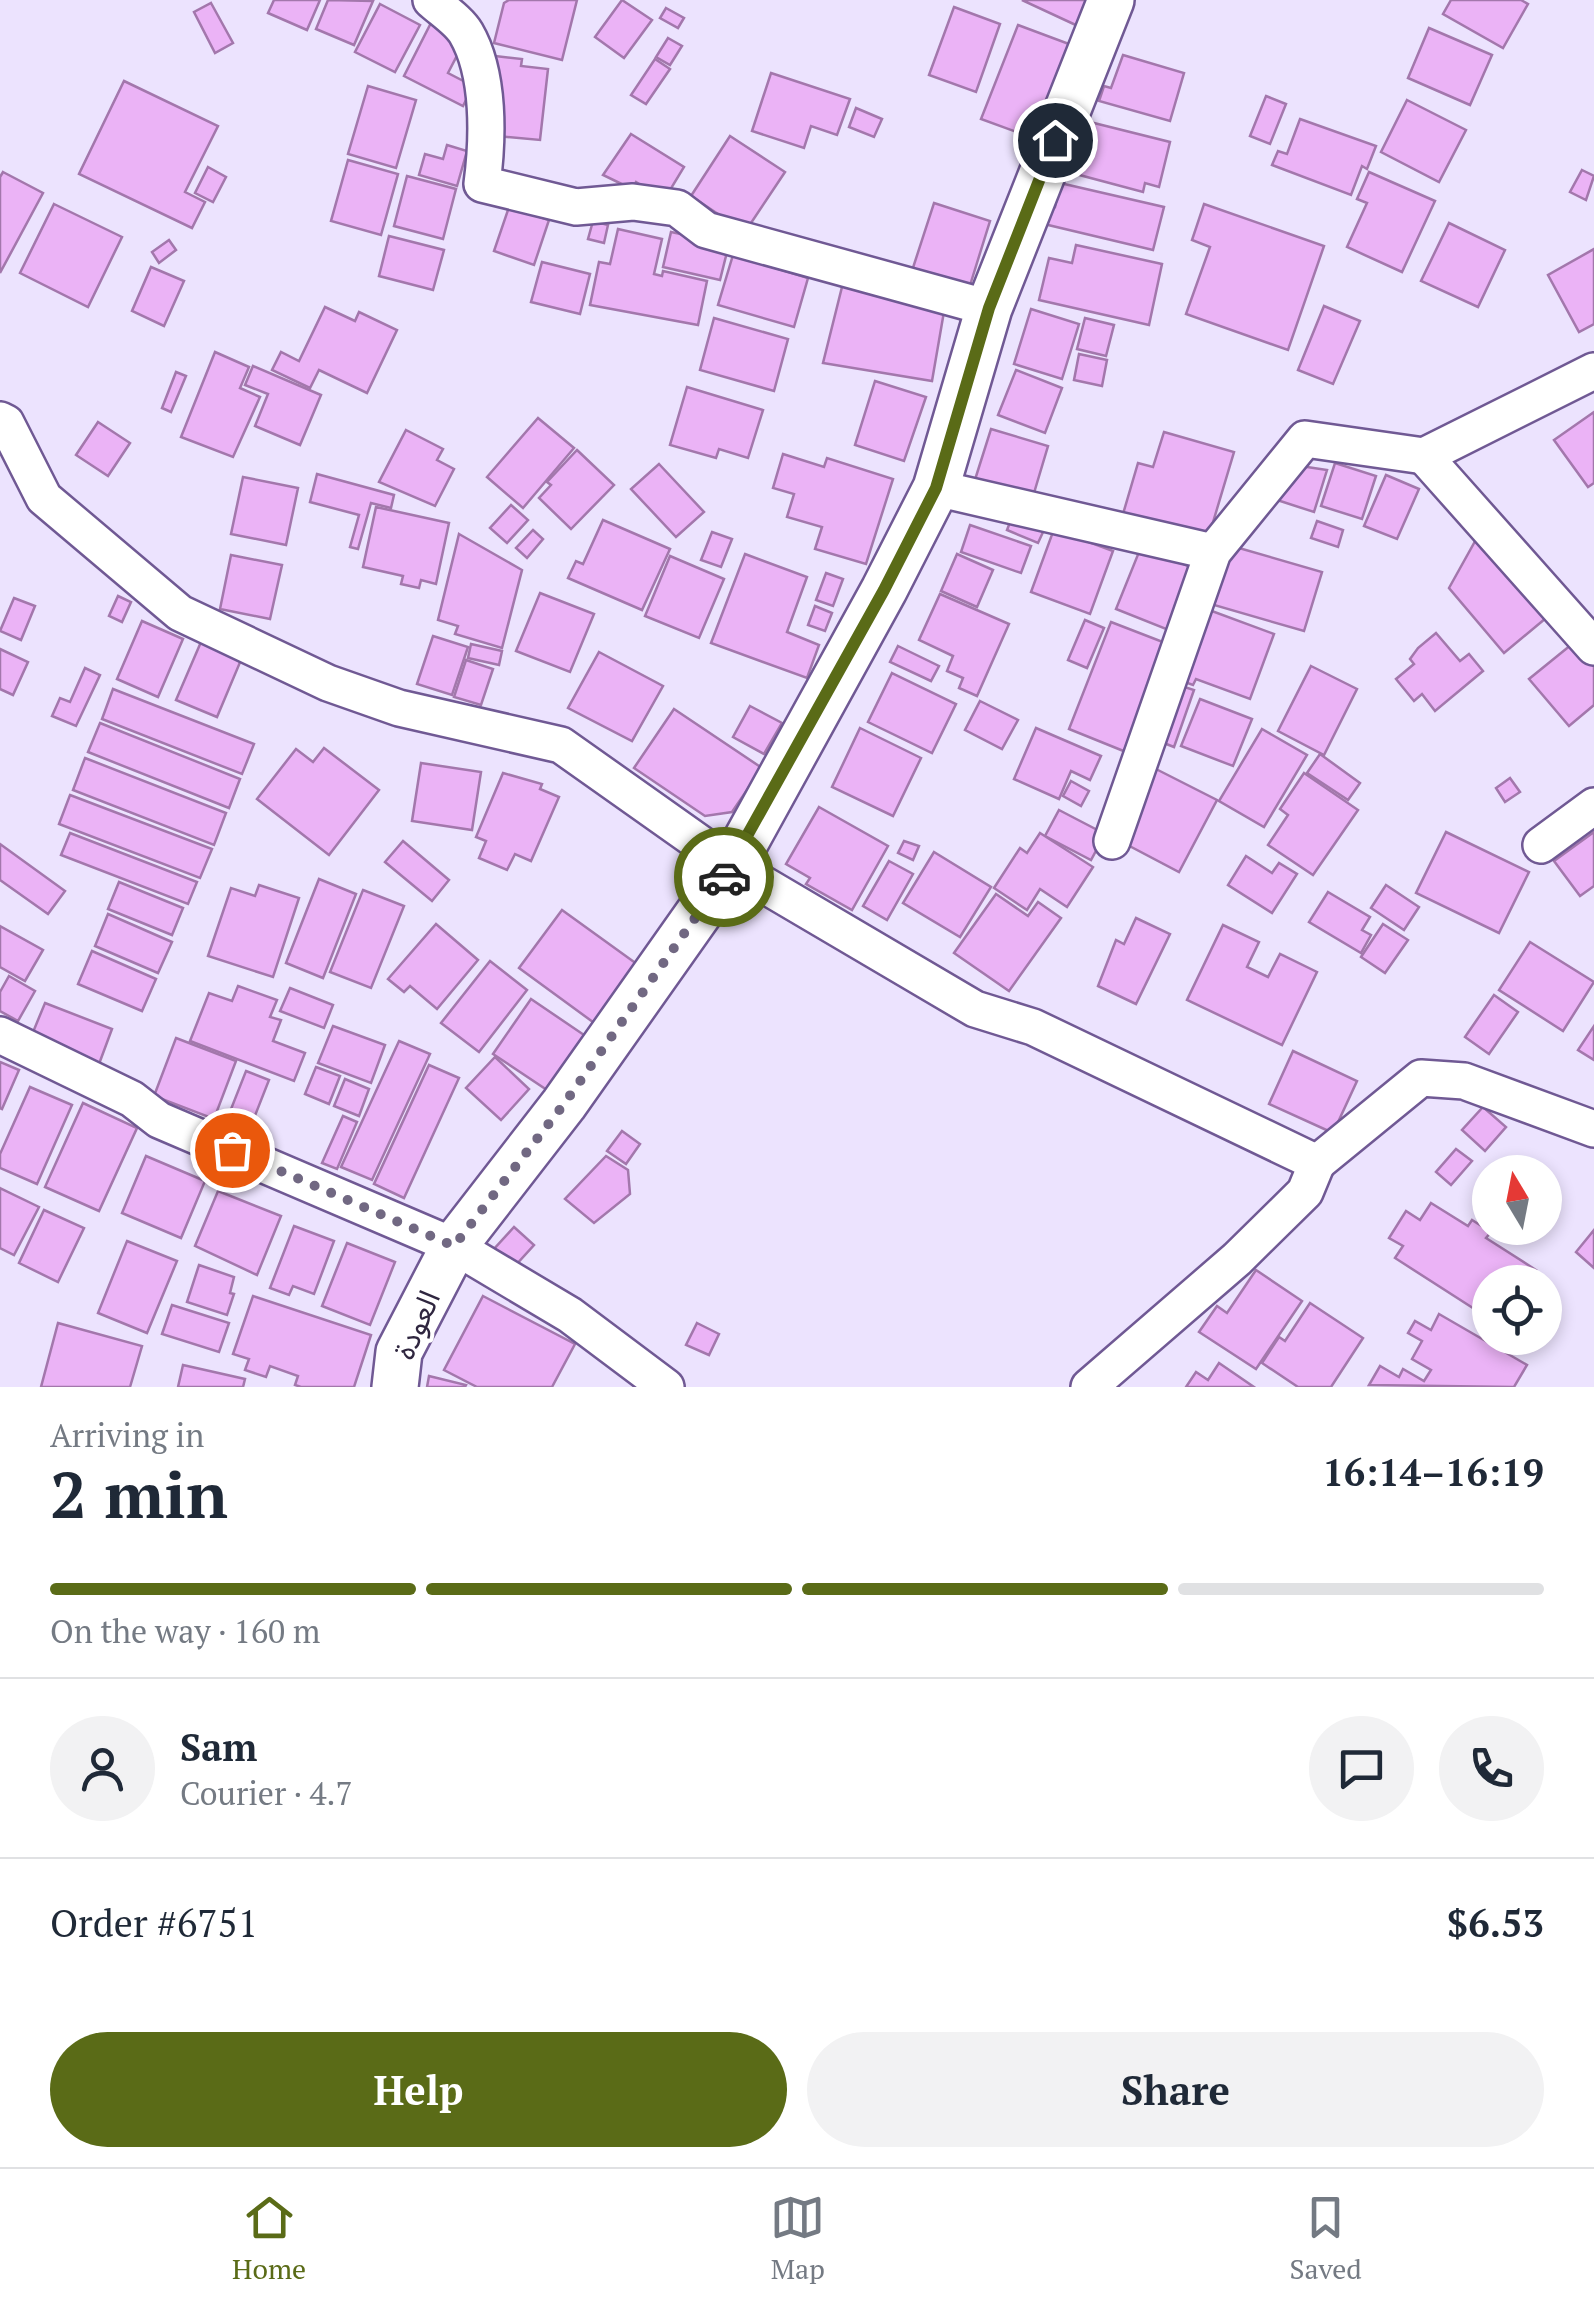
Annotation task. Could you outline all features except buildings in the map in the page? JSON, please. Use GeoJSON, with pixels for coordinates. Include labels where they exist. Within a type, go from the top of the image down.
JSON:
{"type":"FeatureCollection","features":[{"type":"Feature","properties":{"kind":"main road","name":"العودة"},"geometry":{"type":"LineString","coordinates":[[395,1387],[399,1352],[454,1246],[564,1104],[732,866],[936,488],[989,308],[1111,0]]}},
{"type":"Feature","properties":{"kind":"street"},"geometry":{"type":"LineString","coordinates":[[431,0],[465,30],[478,62],[486,160],[482,184],[576,207],[632,202],[677,208],[706,230],[989,308]]}},
{"type":"Feature","properties":{"kind":"street"},"geometry":{"type":"LineString","coordinates":[[1112,841],[1214,552],[1305,439],[1424,456],[1594,372]]}},
{"type":"Feature","properties":{"kind":"street"},"geometry":{"type":"LineString","coordinates":[[0,420],[6,423],[44,498],[180,613],[328,683],[398,708],[443,715],[561,745],[732,866],[976,1008],[1034,1027],[1317,1163]]}},
{"type":"Feature","properties":{"kind":"street"},"geometry":{"type":"LineString","coordinates":[[1424,456],[1594,646]]}},
{"type":"Feature","properties":{"kind":"street"},"geometry":{"type":"LineString","coordinates":[[936,488],[1214,552]]}},
{"type":"Feature","properties":{"kind":"street"},"geometry":{"type":"LineString","coordinates":[[1541,845],[1594,806]]}},
{"type":"Feature","properties":{"kind":"street"},"geometry":{"type":"LineString","coordinates":[[0,1034],[132,1098],[159,1120],[380,1211],[454,1246],[570,1315],[666,1387]]}},
{"type":"Feature","properties":{"kind":"street"},"geometry":{"type":"LineString","coordinates":[[1089,1387],[1236,1259],[1305,1192],[1317,1163],[1421,1078],[1464,1081],[1594,1129]]}},
{"type":"Feature","properties":{"kind":"way so far"},"geometry":{"type":"LineString","coordinates":[[232,1150],[454,1246],[564,1104],[724,877]]}},
{"type":"Feature","properties":{"kind":"route"},"geometry":{"type":"LineString","coordinates":[[724,877],[884,590],[936,488],[989,308],[1055,140]]}}]}
